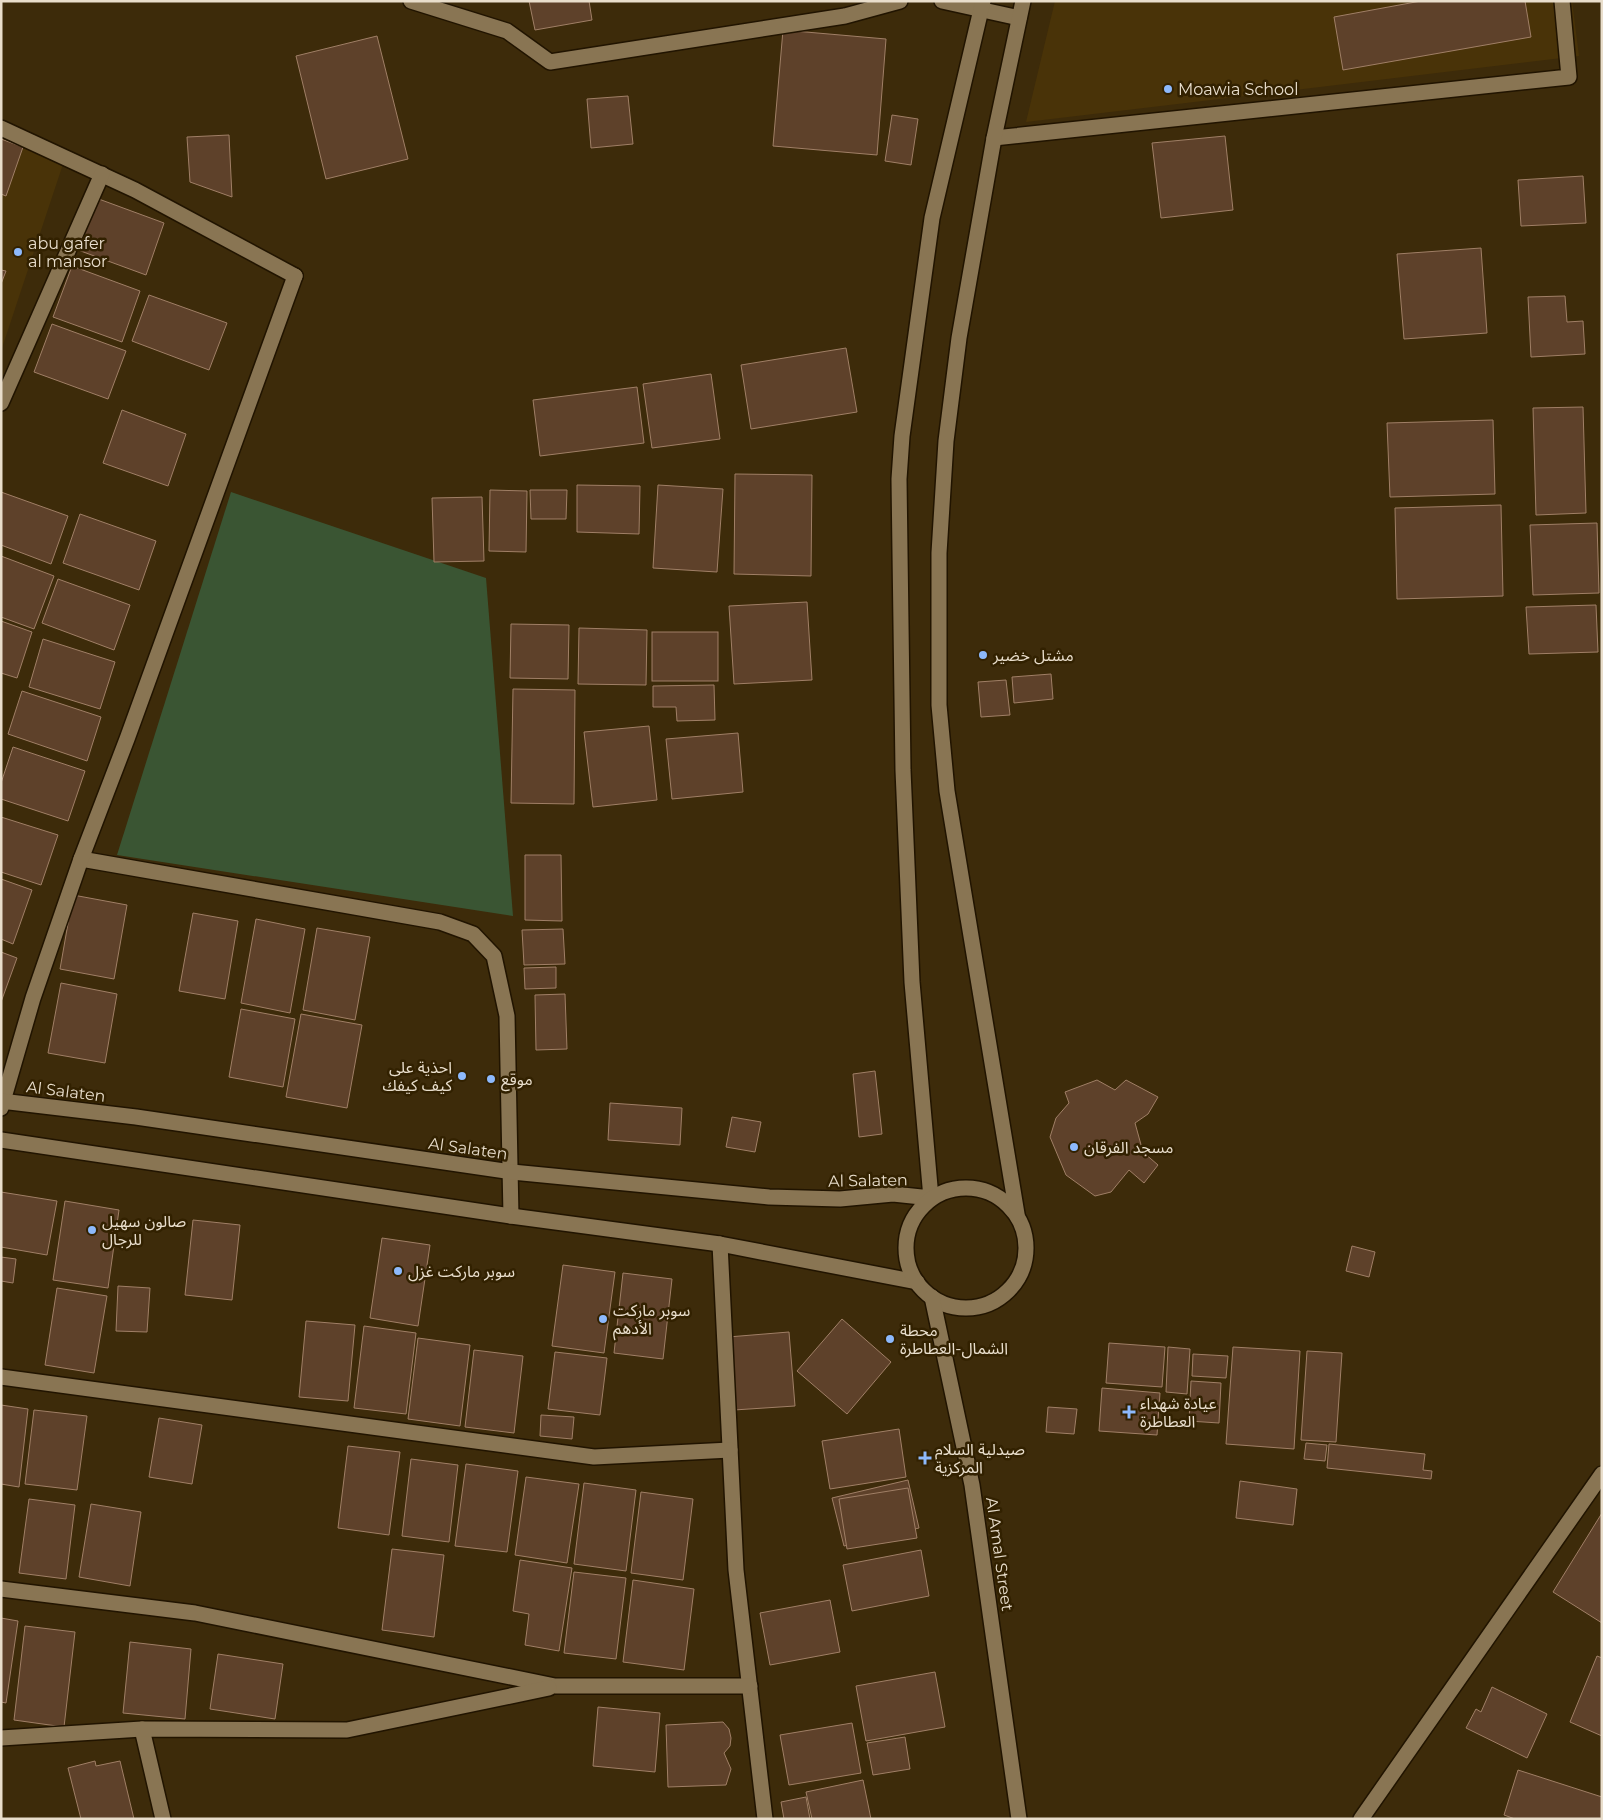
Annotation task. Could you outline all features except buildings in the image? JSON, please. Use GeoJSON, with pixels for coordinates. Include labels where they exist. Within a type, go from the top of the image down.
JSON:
{"type":"FeatureCollection","features":[{"type":"Feature","properties":{"kind":"main road"},"geometry":{"type":"LineString","coordinates":[[412,1],[507,31],[550,62],[845,16],[900,1]]}},
{"type":"Feature","properties":{"kind":"main road"},"geometry":{"type":"LineString","coordinates":[[942,1],[982,6],[1019,18]]}},
{"type":"Feature","properties":{"kind":"main road"},"geometry":{"type":"LineString","coordinates":[[1017,1214],[1002,1199],[986,1190],[967,1187],[948,1190],[931,1198],[918,1211],[909,1228],[906,1247],[909,1266],[917,1282],[932,1297],[951,1306],[972,1308],[992,1303],[1009,1291],[1027,1254],[1025,1233],[1017,1214],[947,791],[939,706],[939,553],[946,441],[960,338],[994,138],[1023,1]]}},
{"type":"Feature","properties":{"kind":"main road"},"geometry":{"type":"LineString","coordinates":[[994,138],[1569,77],[1562,1]]}},
{"type":"Feature","properties":{"kind":"main road"},"geometry":{"type":"LineString","coordinates":[[931,1198],[912,982],[902,770],[899,479],[902,436],[932,218],[982,6]]}},
{"type":"Feature","properties":{"kind":"main road"},"geometry":{"type":"LineString","coordinates":[[1,128],[135,190],[295,276],[130,730],[81,859],[33,998],[2,1103]]}},
{"type":"Feature","properties":{"kind":"main road"},"geometry":{"type":"LineString","coordinates":[[1,403],[102,174]]}},
{"type":"Feature","properties":{"kind":"main road"},"geometry":{"type":"LineString","coordinates":[[81,859],[440,922],[473,934],[494,956],[507,1016],[512,1172],[511,1216]]}},
{"type":"Feature","properties":{"kind":"main road","name":"Al Salaten"},"geometry":{"type":"LineString","coordinates":[[2,1103],[136,1117],[512,1172],[769,1197],[840,1199],[893,1194],[931,1198]]}},
{"type":"Feature","properties":{"kind":"main road"},"geometry":{"type":"LineString","coordinates":[[1,1140],[511,1216],[720,1244],[917,1282]]}},
{"type":"Feature","properties":{"kind":"main road"},"geometry":{"type":"LineString","coordinates":[[720,1244],[736,1570],[766,1819]]}},
{"type":"Feature","properties":{"kind":"main road","name":"Al Amal Street"},"geometry":{"type":"LineString","coordinates":[[932,1297],[972,1484],[1019,1819]]}},
{"type":"Feature","properties":{"kind":"main road"},"geometry":{"type":"LineString","coordinates":[[1,1377],[594,1457],[730,1450]]}},
{"type":"Feature","properties":{"kind":"main road"},"geometry":{"type":"LineString","coordinates":[[1361,1819],[1602,1474]]}},
{"type":"Feature","properties":{"kind":"main road"},"geometry":{"type":"LineString","coordinates":[[1,1589],[195,1613],[555,1686],[750,1686]]}},
{"type":"Feature","properties":{"kind":"main road"},"geometry":{"type":"LineString","coordinates":[[1,1738],[142,1729],[347,1730],[555,1686]]}},
{"type":"Feature","properties":{"kind":"main road"},"geometry":{"type":"LineString","coordinates":[[142,1729],[163,1819]]}},
{"type":"Feature","properties":{"kind":"shaded area","name":"Moawia School"},"geometry":{"type":"Polygon","coordinates":[[[1055,1],[1572,1],[1579,56],[1026,122],[1055,1]]]}},
{"type":"Feature","properties":{"kind":"shaded area","name":"abu gafer al mansor"},"geometry":{"type":"Polygon","coordinates":[[[1,128],[67,152],[1,351],[1,128]]]}},
{"type":"Feature","properties":{"kind":"green space"},"geometry":{"type":"Polygon","coordinates":[[[231,492],[486,578],[513,916],[117,855],[231,492]]]}},
{"type":"Feature","properties":{"kind":"place","name":"Moawia School"},"geometry":{"type":"Point","coordinates":[1168,89]}},
{"type":"Feature","properties":{"kind":"place","name":"abu gafer al mansor"},"geometry":{"type":"Point","coordinates":[18,252]}},
{"type":"Feature","properties":{"kind":"place","name":"مشتل خضير"},"geometry":{"type":"Point","coordinates":[983,655]}},
{"type":"Feature","properties":{"kind":"place","name":"احذية على كيف كيفك"},"geometry":{"type":"Point","coordinates":[462,1076]}},
{"type":"Feature","properties":{"kind":"place","name":"موقع"},"geometry":{"type":"Point","coordinates":[491,1079]}},
{"type":"Feature","properties":{"kind":"place","name":"مسجد الفرقان"},"geometry":{"type":"Point","coordinates":[1074,1147]}},
{"type":"Feature","properties":{"kind":"place","name":"صالون سهيل للرجال"},"geometry":{"type":"Point","coordinates":[92,1230]}},
{"type":"Feature","properties":{"kind":"place","name":"سوبر ماركت غزل"},"geometry":{"type":"Point","coordinates":[398,1271]}},
{"type":"Feature","properties":{"kind":"place","name":"سوبر ماركت الأدهم"},"geometry":{"type":"Point","coordinates":[603,1319]}},
{"type":"Feature","properties":{"kind":"place","name":"محطة الشمال-العطاطرة"},"geometry":{"type":"Point","coordinates":[890,1339]}},
{"type":"Feature","properties":{"kind":"place","name":"عيادة شهداء العطاطرة"},"geometry":{"type":"Point","coordinates":[1129,1412]}},
{"type":"Feature","properties":{"kind":"place","name":"صيدلية السلام المركزية"},"geometry":{"type":"Point","coordinates":[925,1458]}}]}
